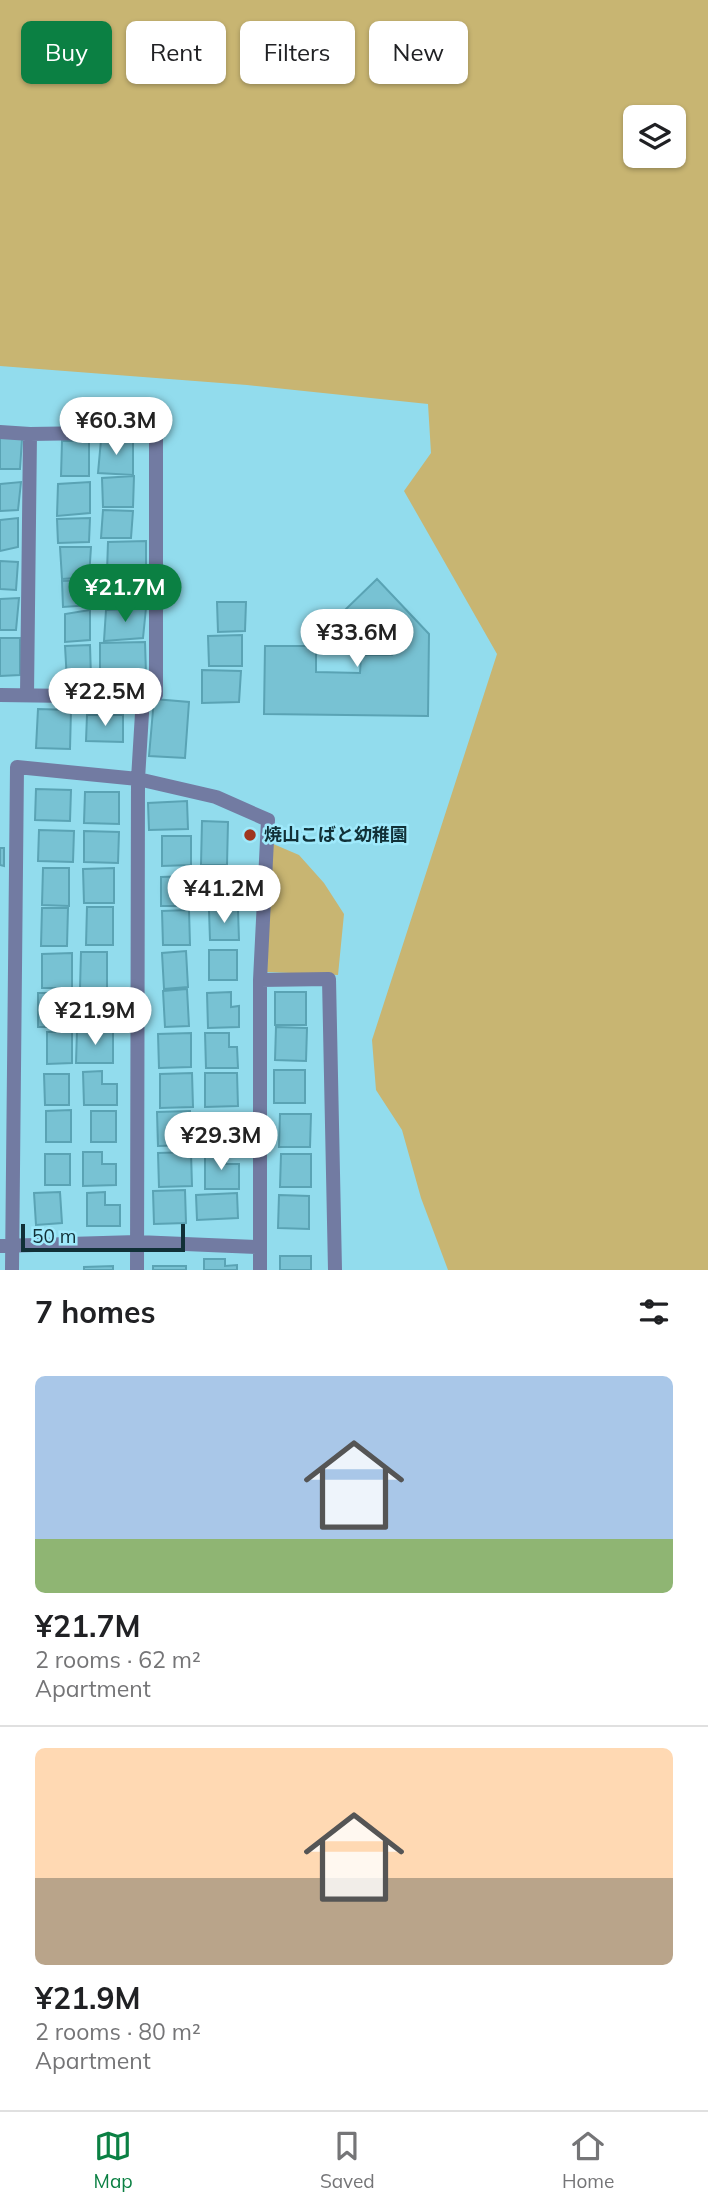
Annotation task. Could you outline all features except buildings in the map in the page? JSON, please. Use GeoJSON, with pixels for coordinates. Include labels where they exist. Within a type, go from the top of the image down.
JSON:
{"type":"FeatureCollection","features":[{"type":"Feature","properties":{"kind":"street"},"geometry":{"type":"LineString","coordinates":[[0,432],[156,432],[156,695],[0,695]]}},
{"type":"Feature","properties":{"kind":"street"},"geometry":{"type":"LineString","coordinates":[[27,695],[30,434]]}},
{"type":"Feature","properties":{"kind":"street"},"geometry":{"type":"LineString","coordinates":[[137,1270],[138,779],[143,696]]}},
{"type":"Feature","properties":{"kind":"street"},"geometry":{"type":"LineString","coordinates":[[12,1270],[5,1247],[17,767],[138,779],[216,797],[268,820],[260,979],[260,1270]]}},
{"type":"Feature","properties":{"kind":"street"},"geometry":{"type":"LineString","coordinates":[[260,979],[329,979],[335,1270]]}},
{"type":"Feature","properties":{"kind":"street"},"geometry":{"type":"LineString","coordinates":[[5,1247],[137,1242],[258,1247]]}},
{"type":"Feature","properties":{"kind":"shaded area"},"geometry":{"type":"Polygon","coordinates":[[[0,0],[708,0],[708,1270],[448,1270],[421,1198],[402,1130],[376,1090],[372,1040],[497,654],[404,491],[431,453],[428,404],[247,385],[0,366],[0,0]]]}},
{"type":"Feature","properties":{"kind":"shaded area"},"geometry":{"type":"Polygon","coordinates":[[[271,843],[299,855],[324,883],[344,914],[338,975],[267,972],[271,843]]]}},
{"type":"Feature","properties":{"kind":"place","name":"焼山こばと幼稚園"},"geometry":{"type":"Point","coordinates":[250,835]}}]}
